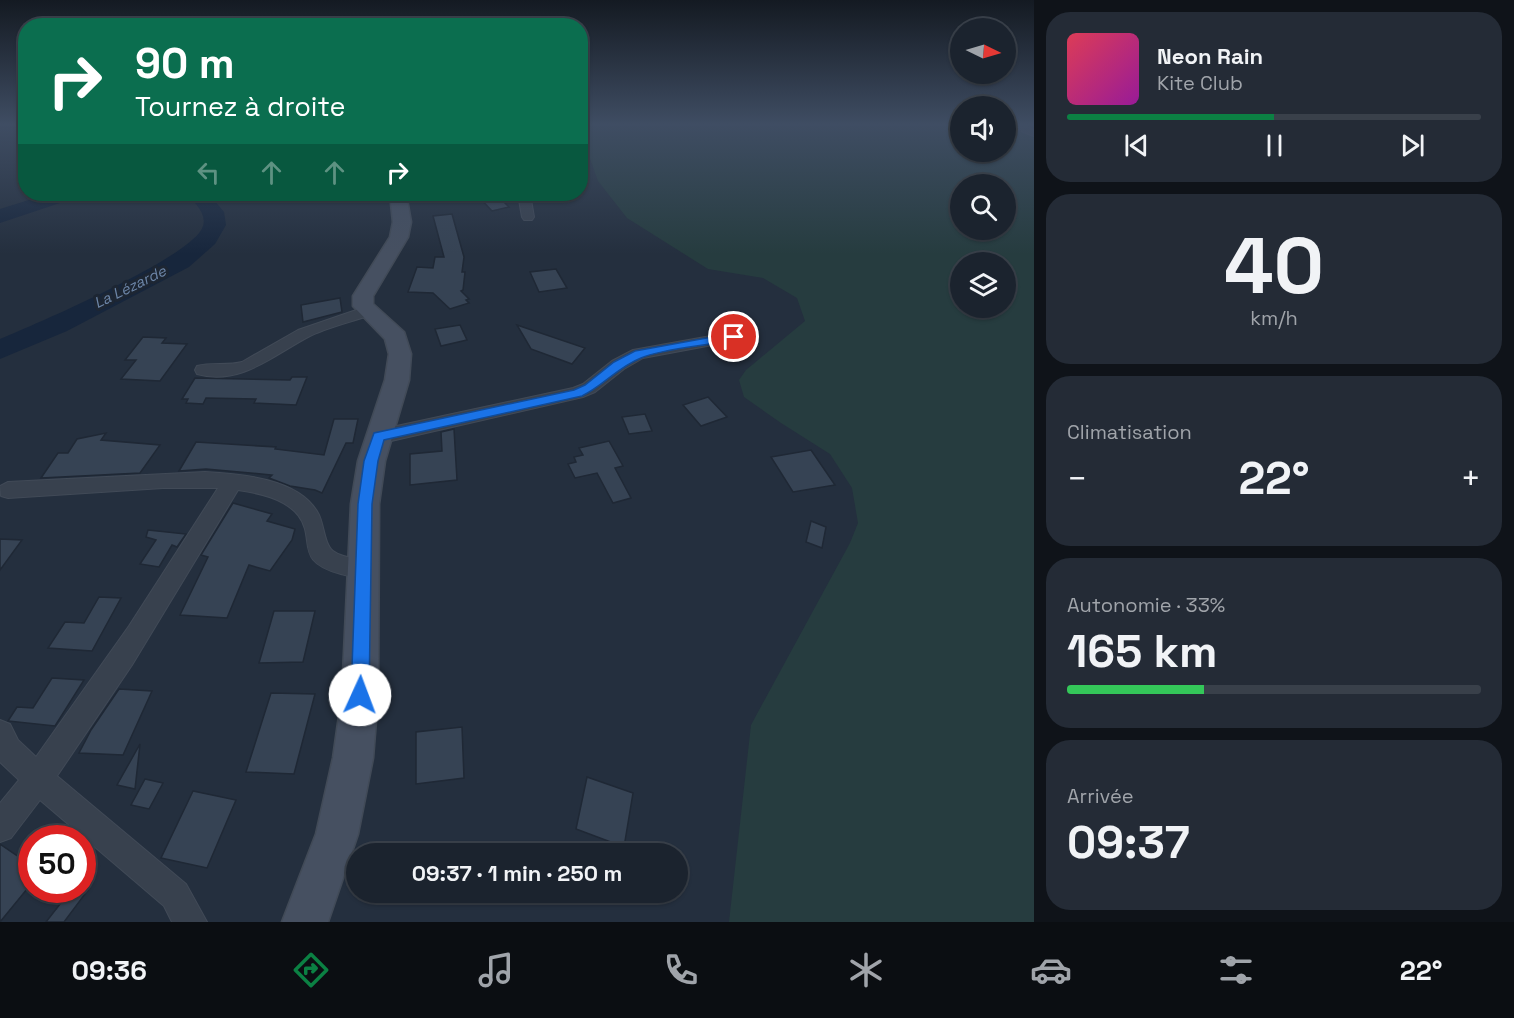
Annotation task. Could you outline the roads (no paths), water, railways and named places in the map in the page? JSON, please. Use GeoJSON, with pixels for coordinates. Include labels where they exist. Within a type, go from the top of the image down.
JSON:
{"type":"FeatureCollection","features":[{"type":"Feature","properties":{"kind":"main road"},"geometry":{"type":"LineString","coordinates":[[305,922],[337,834],[353,758],[360,695],[365,504],[371,461],[397,380],[400,354],[396,337],[363,306],[363,296],[399,237],[402,228],[399,201]]}},
{"type":"Feature","properties":{"kind":"street"},"geometry":{"type":"LineString","coordinates":[[525,201],[528,216]]}},
{"type":"Feature","properties":{"kind":"street"},"geometry":{"type":"LineString","coordinates":[[203,370],[231,370],[247,366],[304,333],[368,311]]}},
{"type":"Feature","properties":{"kind":"street"},"geometry":{"type":"LineString","coordinates":[[378,436],[577,393],[589,388],[618,364],[639,354],[734,337]]}},
{"type":"Feature","properties":{"kind":"street"},"geometry":{"type":"LineString","coordinates":[[8,490],[166,481],[233,481],[285,495],[300,502],[315,527],[318,547],[323,556],[341,564],[365,569]]}},
{"type":"Feature","properties":{"kind":"street"},"geometry":{"type":"LineString","coordinates":[[0,827],[39,780],[168,588],[233,481]]}},
{"type":"Feature","properties":{"kind":"street"},"geometry":{"type":"LineString","coordinates":[[0,734],[8,750],[39,780],[175,895],[190,922]]}},
{"type":"Feature","properties":{"kind":"waterway","name":"La Lézarde"},"geometry":{"type":"LineString","coordinates":[[0,216],[46,201]]}},
{"type":"Feature","properties":{"kind":"waterway","name":"La Lézarde"},"geometry":{"type":"LineString","coordinates":[[0,350],[57,325],[180,262],[207,239],[215,225],[213,212],[204,201]]}}]}
